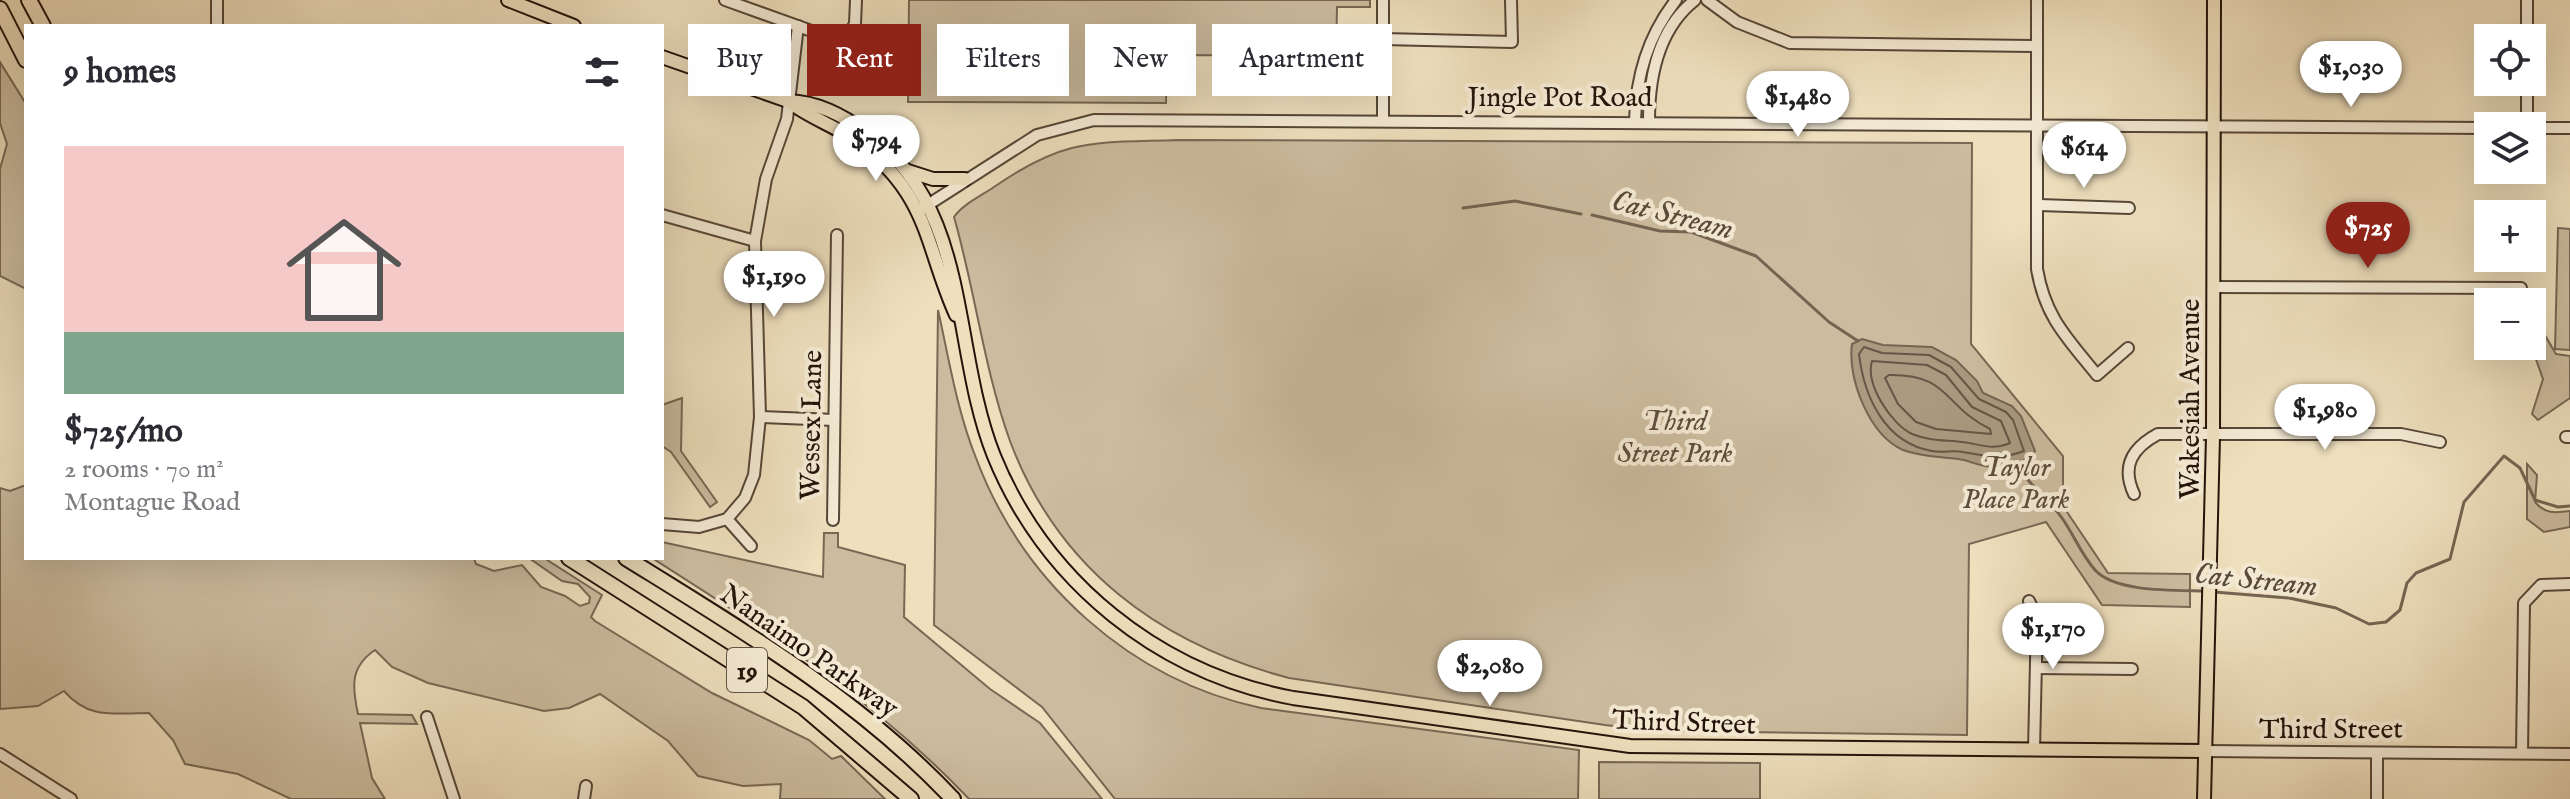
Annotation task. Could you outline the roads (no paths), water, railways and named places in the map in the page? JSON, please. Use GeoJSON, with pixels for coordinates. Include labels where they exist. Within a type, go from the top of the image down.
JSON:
{"type":"FeatureCollection","features":[{"type":"Feature","properties":{"kind":"highway"},"geometry":{"type":"LineString","coordinates":[[29,0],[42,24]]}},
{"type":"Feature","properties":{"kind":"highway"},"geometry":{"type":"LineString","coordinates":[[0,9],[24,56]]}},
{"type":"Feature","properties":{"kind":"highway","name":"Nanaimo Parkway"},"geometry":{"type":"LineString","coordinates":[[572,560],[803,707],[911,799]]}},
{"type":"Feature","properties":{"kind":"highway","name":"Nanaimo Parkway"},"geometry":{"type":"LineString","coordinates":[[629,560],[837,695],[895,742],[953,799]]}},
{"type":"Feature","properties":{"kind":"main road"},"geometry":{"type":"LineString","coordinates":[[508,0],[569,24]]}},
{"type":"Feature","properties":{"kind":"main road","name":"Wakesiah Avenue"},"geometry":{"type":"LineString","coordinates":[[2204,799],[2213,437],[2214,0]]}},
{"type":"Feature","properties":{"kind":"main road"},"geometry":{"type":"LineString","coordinates":[[664,58],[788,101],[869,151],[924,207]]}},
{"type":"Feature","properties":{"kind":"main road"},"geometry":{"type":"LineString","coordinates":[[788,101],[808,102],[842,117],[871,136],[905,169],[924,207]]}},
{"type":"Feature","properties":{"kind":"main road"},"geometry":{"type":"LineString","coordinates":[[905,169],[933,179],[965,179]]}},
{"type":"Feature","properties":{"kind":"main road","name":"Third Street"},"geometry":{"type":"LineString","coordinates":[[924,207],[959,321],[990,446],[1012,495],[1037,536],[1068,574],[1116,619],[1160,650],[1210,674],[1293,698],[1630,746],[2205,751]]}},
{"type":"Feature","properties":{"kind":"street"},"geometry":{"type":"LineString","coordinates":[[217,0],[217,24]]}},
{"type":"Feature","properties":{"kind":"street"},"geometry":{"type":"LineString","coordinates":[[725,0],[834,39],[848,35],[855,24],[856,0]]}},
{"type":"Feature","properties":{"kind":"street"},"geometry":{"type":"LineString","coordinates":[[1383,0],[1383,24]]}},
{"type":"Feature","properties":{"kind":"street"},"geometry":{"type":"LineString","coordinates":[[1392,39],[1512,42],[1511,0]]}},
{"type":"Feature","properties":{"kind":"street"},"geometry":{"type":"LineString","coordinates":[[1635,121],[1640,67],[1655,32],[1676,0]]}},
{"type":"Feature","properties":{"kind":"street"},"geometry":{"type":"LineString","coordinates":[[1649,121],[1656,58],[1680,12],[1695,0]]}},
{"type":"Feature","properties":{"kind":"street"},"geometry":{"type":"LineString","coordinates":[[1707,0],[1737,22],[1790,43],[2037,46]]}},
{"type":"Feature","properties":{"kind":"street"},"geometry":{"type":"LineString","coordinates":[[2037,0],[2037,269],[2042,297],[2050,317],[2097,375],[2128,348]]}},
{"type":"Feature","properties":{"kind":"street"},"geometry":{"type":"LineString","coordinates":[[2527,0],[2527,24]]}},
{"type":"Feature","properties":{"kind":"street"},"geometry":{"type":"LineString","coordinates":[[664,524],[699,527],[727,519],[745,498],[754,475],[760,417],[755,241],[766,179],[787,119],[798,26]]}},
{"type":"Feature","properties":{"kind":"street"},"geometry":{"type":"LineString","coordinates":[[1383,96],[1383,120]]}},
{"type":"Feature","properties":{"kind":"street","name":"Jingle Pot Road"},"geometry":{"type":"LineString","coordinates":[[924,207],[1037,135],[1079,122],[1649,121],[2474,128]]}},
{"type":"Feature","properties":{"kind":"street"},"geometry":{"type":"LineString","coordinates":[[2546,127],[2570,128]]}},
{"type":"Feature","properties":{"kind":"street"},"geometry":{"type":"LineString","coordinates":[[2039,205],[2129,208]]}},
{"type":"Feature","properties":{"kind":"street"},"geometry":{"type":"LineString","coordinates":[[664,216],[755,241]]}},
{"type":"Feature","properties":{"kind":"street","name":"Wessex Lane"},"geometry":{"type":"LineString","coordinates":[[833,520],[837,235]]}},
{"type":"Feature","properties":{"kind":"street"},"geometry":{"type":"LineString","coordinates":[[2214,287],[2521,288]]}},
{"type":"Feature","properties":{"kind":"street"},"geometry":{"type":"LineString","coordinates":[[760,417],[834,420]]}},
{"type":"Feature","properties":{"kind":"street"},"geometry":{"type":"LineString","coordinates":[[2134,494],[2126,478],[2129,459],[2143,443],[2158,434],[2213,437],[2401,434],[2440,442]]}},
{"type":"Feature","properties":{"kind":"street"},"geometry":{"type":"LineString","coordinates":[[727,519],[751,546]]}},
{"type":"Feature","properties":{"kind":"street"},"geometry":{"type":"LineString","coordinates":[[2522,753],[2523,611],[2530,592],[2545,584],[2570,584]]}},
{"type":"Feature","properties":{"kind":"street"},"geometry":{"type":"LineString","coordinates":[[2029,601],[2037,618],[2034,750]]}},
{"type":"Feature","properties":{"kind":"street"},"geometry":{"type":"LineString","coordinates":[[2036,668],[2132,669]]}},
{"type":"Feature","properties":{"kind":"street"},"geometry":{"type":"LineString","coordinates":[[427,717],[454,799]]}},
{"type":"Feature","properties":{"kind":"street","name":"Third Street"},"geometry":{"type":"LineString","coordinates":[[2205,751],[2570,754]]}},
{"type":"Feature","properties":{"kind":"street"},"geometry":{"type":"LineString","coordinates":[[2377,753],[2377,799]]}},
{"type":"Feature","properties":{"kind":"street"},"geometry":{"type":"LineString","coordinates":[[0,754],[71,799]]}},
{"type":"Feature","properties":{"kind":"street"},"geometry":{"type":"LineString","coordinates":[[584,799],[586,786]]}},
{"type":"Feature","properties":{"kind":"water"},"geometry":{"type":"Polygon","coordinates":[[[1862,339],[1883,345],[1932,347],[1956,360],[1977,381],[1983,393],[2012,406],[2021,416],[2035,451],[2030,459],[1990,467],[1911,453],[1891,443],[1871,419],[1857,389],[1851,358],[1852,344],[1862,339]]]}},
{"type":"Feature","properties":{"kind":"waterway","name":"Cat Stream"},"geometry":{"type":"LineString","coordinates":[[1463,208],[1515,201],[1581,214]]}},
{"type":"Feature","properties":{"kind":"waterway","name":"Cat Stream"},"geometry":{"type":"LineString","coordinates":[[1592,215],[1660,231],[1691,232],[1756,256],[1829,322],[1858,341]]}},
{"type":"Feature","properties":{"kind":"waterway","name":"Cat Stream"},"geometry":{"type":"LineString","coordinates":[[2214,592],[2289,598],[2336,608],[2369,624],[2386,622],[2400,610],[2407,583],[2416,573],[2450,559],[2464,502],[2504,456],[2520,468],[2535,500],[2558,507],[2570,506]]}},
{"type":"Feature","properties":{"kind":"waterway","name":"Cat Stream"},"geometry":{"type":"LineString","coordinates":[[2015,462],[2062,518],[2090,564],[2105,577],[2117,583],[2147,589],[2207,591]]}},
{"type":"Feature","properties":{"kind":"park label","name":"Third Street Park"},"geometry":{"type":"Point","coordinates":[1675,436]}},
{"type":"Feature","properties":{"kind":"park label","name":"Taylor Place Park"},"geometry":{"type":"Point","coordinates":[2016,482]}}]}
